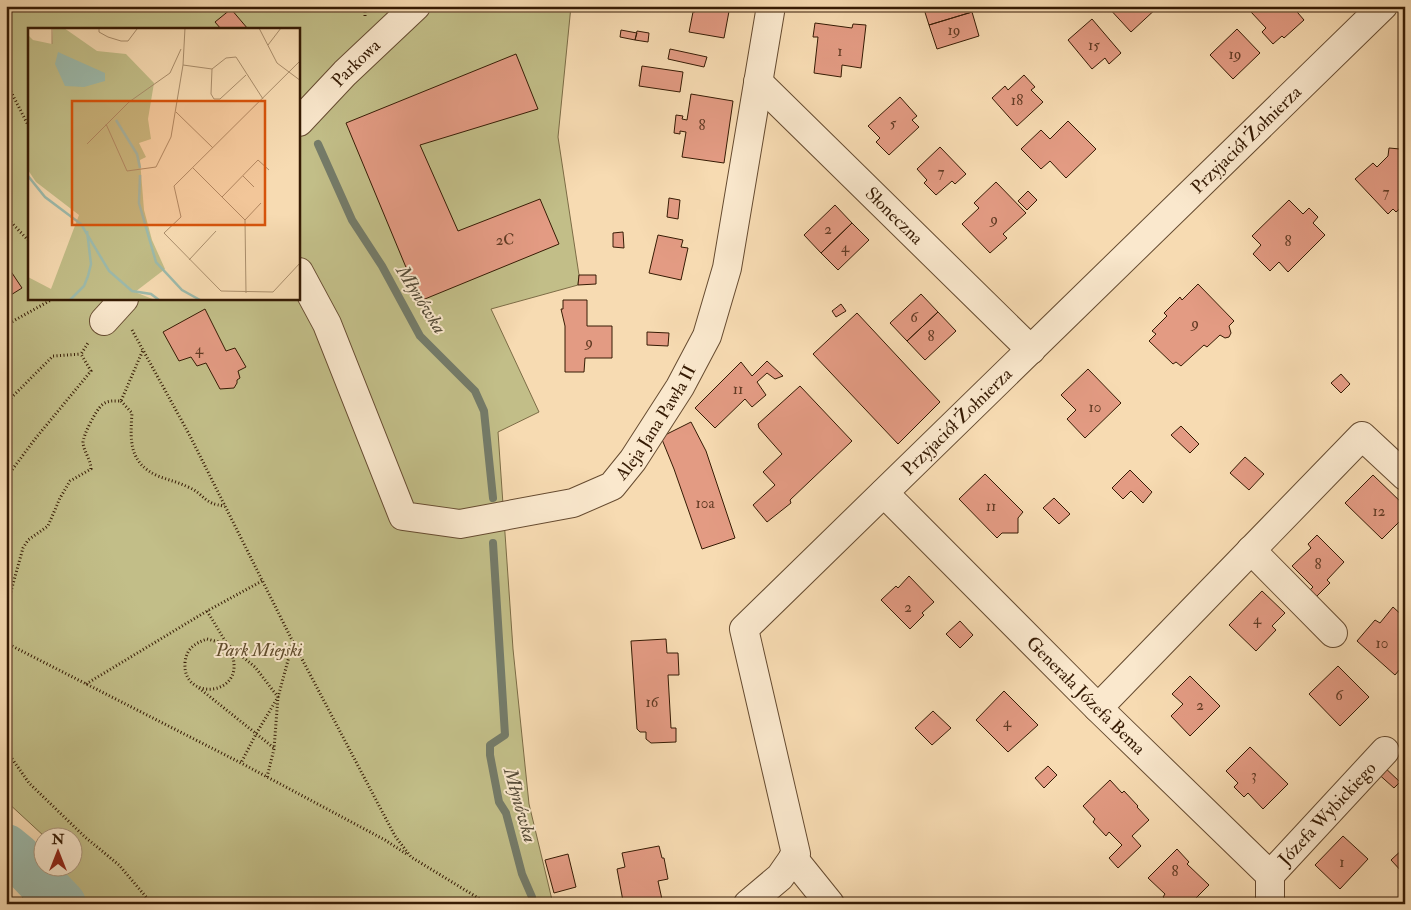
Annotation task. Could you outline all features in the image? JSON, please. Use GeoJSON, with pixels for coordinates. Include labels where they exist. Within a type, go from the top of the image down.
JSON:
{"type":"FeatureCollection","features":[{"type":"Feature","properties":{"kind":"street","name":"Parkowa"},"geometry":{"type":"LineString","coordinates":[[300,121],[345,74],[416,6]]}},
{"type":"Feature","properties":{"kind":"street","name":"Aleja Jana Pawła II"},"geometry":{"type":"LineString","coordinates":[[300,274],[327,324],[403,516],[460,524],[573,504],[612,486],[633,460],[680,387],[707,336],[727,268],[771,6]]}},
{"type":"Feature","properties":{"kind":"street","name":"Przyjaciół Żołnierza"},"geometry":{"type":"LineString","coordinates":[[793,858],[796,854],[744,630],[1383,6]]}},
{"type":"Feature","properties":{"kind":"street","name":"Słoneczna"},"geometry":{"type":"LineString","coordinates":[[758,82],[1030,350]]}},
{"type":"Feature","properties":{"kind":"street"},"geometry":{"type":"LineString","coordinates":[[1098,708],[1362,436],[1405,476]]}},
{"type":"Feature","properties":{"kind":"street","name":"Generała Józefa Bema"},"geometry":{"type":"LineString","coordinates":[[884,493],[1098,708],[1270,875]]}},
{"type":"Feature","properties":{"kind":"street"},"geometry":{"type":"LineString","coordinates":[[1251,550],[1333,633]]}},
{"type":"Feature","properties":{"kind":"street","name":"Józefa Wybickiego"},"geometry":{"type":"LineString","coordinates":[[1270,875],[1385,751]]}},
{"type":"Feature","properties":{"kind":"street"},"geometry":{"type":"LineString","coordinates":[[748,904],[780,877],[793,858],[830,904]]}},
{"type":"Feature","properties":{"kind":"street"},"geometry":{"type":"LineString","coordinates":[[1270,875],[1270,904]]}},
{"type":"Feature","properties":{"kind":"path"},"geometry":{"type":"LineString","coordinates":[[6,82],[28,125]]}},
{"type":"Feature","properties":{"kind":"path"},"geometry":{"type":"LineString","coordinates":[[6,217],[28,240]]}},
{"type":"Feature","properties":{"kind":"path"},"geometry":{"type":"LineString","coordinates":[[6,325],[51,300]]}},
{"type":"Feature","properties":{"kind":"path"},"geometry":{"type":"LineString","coordinates":[[6,403],[53,356],[81,354],[115,308],[143,349],[226,506],[293,642],[395,836],[412,857]]}},
{"type":"Feature","properties":{"kind":"path"},"geometry":{"type":"LineString","coordinates":[[121,401],[143,349]]}},
{"type":"Feature","properties":{"kind":"path"},"geometry":{"type":"LineString","coordinates":[[6,478],[35,439],[91,371],[81,354]]}},
{"type":"Feature","properties":{"kind":"path"},"geometry":{"type":"LineString","coordinates":[[6,609],[23,548],[28,540],[48,526],[60,498],[70,481],[91,469],[83,442],[93,418],[101,405],[110,401],[121,401],[132,413],[131,446],[141,465],[156,475],[189,487],[213,505],[226,506]]}},
{"type":"Feature","properties":{"kind":"path"},"geometry":{"type":"LineString","coordinates":[[86,684],[262,581]]}},
{"type":"Feature","properties":{"kind":"path"},"geometry":{"type":"LineString","coordinates":[[195,686],[206,690],[217,689],[226,684],[233,675],[236,664],[233,653],[208,611]]}},
{"type":"Feature","properties":{"kind":"path"},"geometry":{"type":"LineString","coordinates":[[274,749],[195,686],[188,678],[184,669],[185,658],[189,649],[197,642],[207,639],[227,644],[256,667],[278,697]]}},
{"type":"Feature","properties":{"kind":"path"},"geometry":{"type":"LineString","coordinates":[[267,777],[274,749],[278,697],[293,642]]}},
{"type":"Feature","properties":{"kind":"path"},"geometry":{"type":"LineString","coordinates":[[6,643],[385,840],[488,904]]}},
{"type":"Feature","properties":{"kind":"path"},"geometry":{"type":"LineString","coordinates":[[241,764],[278,697]]}},
{"type":"Feature","properties":{"kind":"path"},"geometry":{"type":"LineString","coordinates":[[6,750],[29,783],[85,837],[118,865],[152,904]]}},
{"type":"Feature","properties":{"kind":"green space","name":"Park Miejski"},"geometry":{"type":"Polygon","coordinates":[[[6,6],[571,6],[558,137],[579,275],[578,285],[491,309],[539,412],[498,432],[513,649],[529,804],[553,904],[20,904],[32,872],[32,878],[82,878],[82,828],[35,828],[6,801],[6,6]]]}},
{"type":"Feature","properties":{"kind":"building"},"geometry":{"type":"Polygon","coordinates":[[[697,6],[730,6],[724,38],[689,32],[693,12],[695,12],[697,6]]]}},
{"type":"Feature","properties":{"kind":"building"},"geometry":{"type":"Polygon","coordinates":[[[923,6],[970,6],[972,12],[929,25],[923,6]]]}},
{"type":"Feature","properties":{"kind":"building"},"geometry":{"type":"Polygon","coordinates":[[[1107,6],[1159,6],[1131,32],[1107,6]]]}},
{"type":"Feature","properties":{"kind":"building"},"geometry":{"type":"Polygon","coordinates":[[[1256,6],[1292,6],[1304,20],[1284,38],[1282,36],[1273,44],[1262,32],[1266,28],[1251,12],[1256,6]]]}},
{"type":"Feature","properties":{"kind":"building"},"geometry":{"type":"Polygon","coordinates":[[[231,9],[247,28],[220,28],[215,22],[231,9]]]}},
{"type":"Feature","properties":{"kind":"building"},"geometry":{"type":"Polygon","coordinates":[[[972,12],[979,36],[937,49],[929,25],[972,12]]]}},
{"type":"Feature","properties":{"kind":"building"},"geometry":{"type":"Polygon","coordinates":[[[1092,19],[1121,53],[1109,64],[1105,58],[1092,69],[1068,40],[1092,19]]]}},
{"type":"Feature","properties":{"kind":"building"},"geometry":{"type":"Polygon","coordinates":[[[815,23],[852,28],[853,24],[866,25],[861,68],[842,65],[841,77],[814,73],[818,37],[813,37],[815,23]]]}},
{"type":"Feature","properties":{"kind":"building"},"geometry":{"type":"Polygon","coordinates":[[[1237,29],[1260,53],[1233,79],[1210,55],[1237,29]]]}},
{"type":"Feature","properties":{"kind":"building"},"geometry":{"type":"Polygon","coordinates":[[[621,30],[637,33],[635,40],[620,37],[621,30]]]}},
{"type":"Feature","properties":{"kind":"building"},"geometry":{"type":"Polygon","coordinates":[[[637,31],[649,33],[648,42],[635,40],[637,31]]]}},
{"type":"Feature","properties":{"kind":"building"},"geometry":{"type":"Polygon","coordinates":[[[670,49],[707,57],[704,67],[668,59],[670,49]]]}},
{"type":"Feature","properties":{"kind":"building"},"geometry":{"type":"Polygon","coordinates":[[[516,54],[538,109],[420,145],[458,231],[540,199],[559,244],[420,301],[346,123],[516,54]]]}},
{"type":"Feature","properties":{"kind":"building"},"geometry":{"type":"Polygon","coordinates":[[[642,66],[683,72],[680,92],[639,86],[642,66]]]}},
{"type":"Feature","properties":{"kind":"building"},"geometry":{"type":"Polygon","coordinates":[[[1024,75],[1035,87],[1031,90],[1043,102],[1017,126],[992,98],[1005,86],[1008,90],[1024,75]]]}},
{"type":"Feature","properties":{"kind":"building"},"geometry":{"type":"Polygon","coordinates":[[[691,94],[733,101],[724,163],[682,157],[686,132],[674,133],[676,115],[683,116],[682,119],[687,120],[691,94]]]}},
{"type":"Feature","properties":{"kind":"building"},"geometry":{"type":"Polygon","coordinates":[[[900,97],[917,116],[912,120],[919,127],[889,155],[876,142],[880,138],[868,126],[900,97]]]}},
{"type":"Feature","properties":{"kind":"building"},"geometry":{"type":"Polygon","coordinates":[[[1068,121],[1096,149],[1066,178],[1050,161],[1041,169],[1021,149],[1041,130],[1050,139],[1068,121]]]}},
{"type":"Feature","properties":{"kind":"building"},"geometry":{"type":"Polygon","coordinates":[[[940,147],[966,174],[955,184],[952,181],[936,195],[924,183],[927,180],[917,169],[940,147]]]}},
{"type":"Feature","properties":{"kind":"building"},"geometry":{"type":"Polygon","coordinates":[[[1389,148],[1400,149],[1405,153],[1405,204],[1396,212],[1393,209],[1388,214],[1355,179],[1373,163],[1377,167],[1388,156],[1389,148]]]}},
{"type":"Feature","properties":{"kind":"building"},"geometry":{"type":"Polygon","coordinates":[[[996,182],[1026,213],[1003,234],[1007,238],[990,253],[962,224],[979,208],[974,203],[996,182]]]}},
{"type":"Feature","properties":{"kind":"building"},"geometry":{"type":"Polygon","coordinates":[[[1028,191],[1037,200],[1027,210],[1018,201],[1028,191]]]}},
{"type":"Feature","properties":{"kind":"building"},"geometry":{"type":"Polygon","coordinates":[[[669,198],[680,200],[678,219],[667,217],[669,198]]]}},
{"type":"Feature","properties":{"kind":"building"},"geometry":{"type":"Polygon","coordinates":[[[1289,200],[1303,214],[1309,208],[1318,217],[1313,223],[1325,235],[1288,272],[1279,262],[1270,271],[1253,254],[1261,245],[1252,236],[1289,200]]]}},
{"type":"Feature","properties":{"kind":"building"},"geometry":{"type":"Polygon","coordinates":[[[835,205],[852,223],[821,253],[804,235],[835,205]]]}},
{"type":"Feature","properties":{"kind":"building"},"geometry":{"type":"Polygon","coordinates":[[[852,223],[869,240],[838,270],[821,253],[852,223]]]}},
{"type":"Feature","properties":{"kind":"building"},"geometry":{"type":"Polygon","coordinates":[[[623,232],[624,248],[613,247],[613,233],[623,232]]]}},
{"type":"Feature","properties":{"kind":"building"},"geometry":{"type":"Polygon","coordinates":[[[658,235],[683,240],[681,247],[688,248],[681,280],[649,273],[658,235]]]}},
{"type":"Feature","properties":{"kind":"building"},"geometry":{"type":"Polygon","coordinates":[[[6,264],[22,288],[6,298],[6,264]]]}},
{"type":"Feature","properties":{"kind":"building"},"geometry":{"type":"Polygon","coordinates":[[[579,275],[596,275],[596,284],[578,285],[579,275]]]}},
{"type":"Feature","properties":{"kind":"building"},"geometry":{"type":"Polygon","coordinates":[[[1198,284],[1234,321],[1229,326],[1231,333],[1229,337],[1225,338],[1220,335],[1207,347],[1204,345],[1181,366],[1176,362],[1173,364],[1149,341],[1156,334],[1152,331],[1167,316],[1164,313],[1180,297],[1182,300],[1198,284]]]}},
{"type":"Feature","properties":{"kind":"building"},"geometry":{"type":"Polygon","coordinates":[[[921,294],[938,312],[907,341],[890,323],[921,294]]]}},
{"type":"Feature","properties":{"kind":"building"},"geometry":{"type":"Polygon","coordinates":[[[563,300],[587,300],[587,326],[612,326],[612,358],[585,358],[584,372],[565,372],[565,326],[561,309],[563,309],[563,300]]]}},
{"type":"Feature","properties":{"kind":"building"},"geometry":{"type":"Polygon","coordinates":[[[841,304],[846,311],[836,317],[832,311],[841,304]]]}},
{"type":"Feature","properties":{"kind":"building"},"geometry":{"type":"Polygon","coordinates":[[[205,309],[226,351],[235,348],[246,367],[238,371],[240,378],[237,380],[234,388],[220,389],[206,363],[197,366],[191,357],[179,361],[163,332],[205,309]]]}},
{"type":"Feature","properties":{"kind":"building"},"geometry":{"type":"Polygon","coordinates":[[[938,312],[956,331],[925,360],[907,341],[938,312]]]}},
{"type":"Feature","properties":{"kind":"building"},"geometry":{"type":"Polygon","coordinates":[[[857,313],[940,402],[898,444],[813,354],[857,313]]]}},
{"type":"Feature","properties":{"kind":"building"},"geometry":{"type":"Polygon","coordinates":[[[647,332],[669,333],[668,346],[647,345],[647,332]]]}},
{"type":"Feature","properties":{"kind":"building"},"geometry":{"type":"Polygon","coordinates":[[[767,361],[783,376],[775,379],[767,373],[757,382],[766,395],[752,407],[745,399],[715,428],[695,408],[741,362],[752,376],[767,361]]]}},
{"type":"Feature","properties":{"kind":"building"},"geometry":{"type":"Polygon","coordinates":[[[1088,369],[1121,403],[1085,438],[1067,419],[1076,410],[1061,395],[1088,369]]]}},
{"type":"Feature","properties":{"kind":"building"},"geometry":{"type":"Polygon","coordinates":[[[1341,374],[1350,384],[1341,393],[1331,383],[1341,374]]]}},
{"type":"Feature","properties":{"kind":"building"},"geometry":{"type":"Polygon","coordinates":[[[800,386],[852,441],[790,500],[791,503],[767,522],[753,505],[775,485],[763,472],[782,454],[759,428],[758,424],[800,386]]]}},
{"type":"Feature","properties":{"kind":"building"},"geometry":{"type":"Polygon","coordinates":[[[691,422],[706,451],[735,538],[702,549],[661,437],[691,422]]]}},
{"type":"Feature","properties":{"kind":"building"},"geometry":{"type":"Polygon","coordinates":[[[1181,426],[1199,444],[1190,453],[1171,435],[1181,426]]]}},
{"type":"Feature","properties":{"kind":"building"},"geometry":{"type":"Polygon","coordinates":[[[1245,457],[1264,474],[1249,490],[1230,473],[1245,457]]]}},
{"type":"Feature","properties":{"kind":"building"},"geometry":{"type":"Polygon","coordinates":[[[1130,470],[1152,492],[1143,503],[1131,491],[1123,499],[1112,488],[1130,470]]]}},
{"type":"Feature","properties":{"kind":"building"},"geometry":{"type":"Polygon","coordinates":[[[985,474],[1023,512],[1018,518],[1018,533],[1002,533],[997,538],[959,499],[985,474]]]}},
{"type":"Feature","properties":{"kind":"building"},"geometry":{"type":"Polygon","coordinates":[[[1373,475],[1405,506],[1405,516],[1382,539],[1345,503],[1373,475]]]}},
{"type":"Feature","properties":{"kind":"building"},"geometry":{"type":"Polygon","coordinates":[[[1054,498],[1070,514],[1059,524],[1043,508],[1054,498]]]}},
{"type":"Feature","properties":{"kind":"building"},"geometry":{"type":"Polygon","coordinates":[[[1317,535],[1344,562],[1327,580],[1330,583],[1316,597],[1310,590],[1313,587],[1292,566],[1311,548],[1308,544],[1317,535]]]}},
{"type":"Feature","properties":{"kind":"building"},"geometry":{"type":"Polygon","coordinates":[[[909,576],[934,602],[922,613],[924,615],[910,629],[881,600],[896,586],[898,588],[909,576]]]}},
{"type":"Feature","properties":{"kind":"building"},"geometry":{"type":"Polygon","coordinates":[[[1262,591],[1285,613],[1272,626],[1276,630],[1256,651],[1229,625],[1262,591]]]}},
{"type":"Feature","properties":{"kind":"building"},"geometry":{"type":"Polygon","coordinates":[[[1393,607],[1405,618],[1405,645],[1403,648],[1405,650],[1405,663],[1395,675],[1357,641],[1375,620],[1380,623],[1393,607]]]}},
{"type":"Feature","properties":{"kind":"building"},"geometry":{"type":"Polygon","coordinates":[[[960,621],[973,635],[960,648],[946,634],[960,621]]]}},
{"type":"Feature","properties":{"kind":"building"},"geometry":{"type":"Polygon","coordinates":[[[666,639],[667,653],[678,653],[679,675],[668,675],[671,728],[676,728],[676,742],[651,743],[646,739],[646,732],[640,732],[637,729],[631,641],[666,639]]]}},
{"type":"Feature","properties":{"kind":"building"},"geometry":{"type":"Polygon","coordinates":[[[1338,666],[1369,697],[1340,726],[1309,694],[1338,666]]]}},
{"type":"Feature","properties":{"kind":"building"},"geometry":{"type":"Polygon","coordinates":[[[1190,676],[1220,706],[1190,736],[1171,716],[1183,704],[1172,694],[1190,676]]]}},
{"type":"Feature","properties":{"kind":"building"},"geometry":{"type":"Polygon","coordinates":[[[1004,691],[1038,725],[1008,752],[976,720],[1004,691]]]}},
{"type":"Feature","properties":{"kind":"building"},"geometry":{"type":"Polygon","coordinates":[[[933,711],[951,728],[932,745],[915,728],[933,711]]]}},
{"type":"Feature","properties":{"kind":"building"},"geometry":{"type":"Polygon","coordinates":[[[1250,747],[1288,784],[1263,809],[1248,793],[1244,797],[1234,787],[1238,783],[1226,771],[1250,747]]]}},
{"type":"Feature","properties":{"kind":"building"},"geometry":{"type":"Polygon","coordinates":[[[1381,764],[1400,782],[1394,788],[1375,771],[1381,764]]]}},
{"type":"Feature","properties":{"kind":"building"},"geometry":{"type":"Polygon","coordinates":[[[1048,766],[1057,775],[1044,788],[1035,778],[1048,766]]]}},
{"type":"Feature","properties":{"kind":"building"},"geometry":{"type":"Polygon","coordinates":[[[1110,780],[1122,793],[1124,791],[1149,820],[1132,836],[1141,846],[1118,868],[1109,858],[1122,845],[1109,832],[1106,836],[1093,822],[1095,819],[1083,806],[1110,780]]]}},
{"type":"Feature","properties":{"kind":"building"},"geometry":{"type":"Polygon","coordinates":[[[1343,836],[1368,859],[1340,889],[1315,865],[1343,836]]]}},
{"type":"Feature","properties":{"kind":"building"},"geometry":{"type":"Polygon","coordinates":[[[659,846],[662,858],[664,858],[668,879],[658,881],[663,904],[633,904],[632,899],[623,901],[617,869],[625,867],[622,853],[659,846]]]}},
{"type":"Feature","properties":{"kind":"building"},"geometry":{"type":"Polygon","coordinates":[[[1405,847],[1405,871],[1403,873],[1391,860],[1405,847]]]}},
{"type":"Feature","properties":{"kind":"building"},"geometry":{"type":"Polygon","coordinates":[[[1177,849],[1189,862],[1187,864],[1209,885],[1190,904],[1170,904],[1163,897],[1165,894],[1148,878],[1177,849]]]}},
{"type":"Feature","properties":{"kind":"building"},"geometry":{"type":"Polygon","coordinates":[[[568,854],[576,887],[554,893],[545,860],[568,854]]]}},
{"type":"Feature","properties":{"kind":"waterway","name":"Młynówka"},"geometry":{"type":"LineString","coordinates":[[318,144],[352,220],[382,266],[420,336],[475,391],[484,411],[493,498]]}},
{"type":"Feature","properties":{"kind":"waterway","name":"Młynówka"},"geometry":{"type":"LineString","coordinates":[[493,543],[505,735],[490,745],[490,755],[499,802],[506,813],[522,874],[533,904]]}},
{"type":"Feature","properties":{"kind":"waterway"},"geometry":{"type":"LineString","coordinates":[[6,848],[62,904]]}}]}
